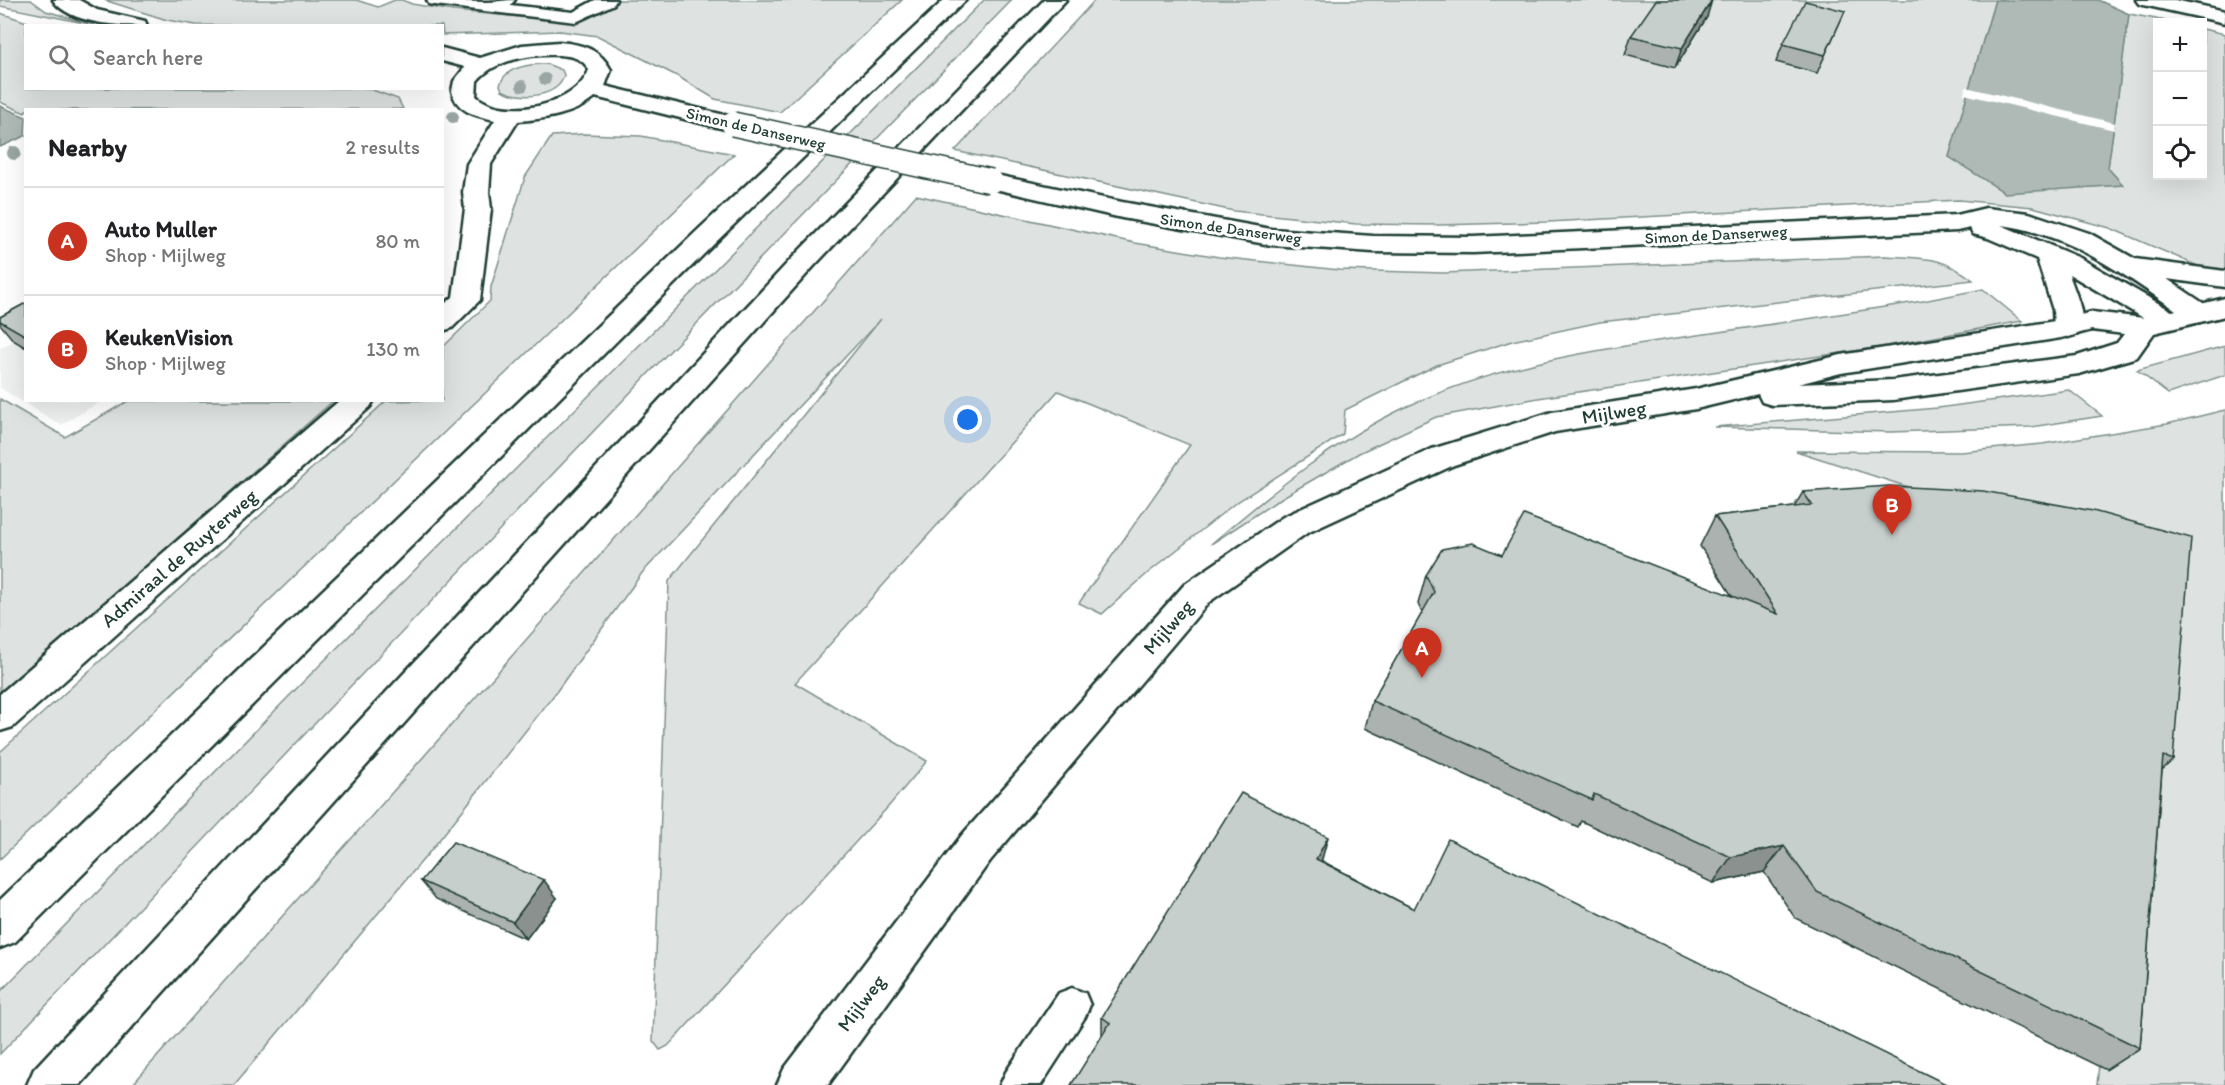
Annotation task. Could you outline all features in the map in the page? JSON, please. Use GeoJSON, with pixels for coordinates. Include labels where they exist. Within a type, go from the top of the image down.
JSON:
{"type":"FeatureCollection","features":[{"type":"Feature","properties":{"kind":"main road"},"geometry":{"type":"LineString","coordinates":[[63,0],[75,9],[129,24]]}},
{"type":"Feature","properties":{"kind":"main road"},"geometry":{"type":"LineString","coordinates":[[0,928],[708,235],[956,0]]}},
{"type":"Feature","properties":{"kind":"main road"},"geometry":{"type":"LineString","coordinates":[[50,1085],[805,260],[1056,0]]}},
{"type":"Feature","properties":{"kind":"main road"},"geometry":{"type":"LineString","coordinates":[[2152,1],[2194,5],[2225,17]]}},
{"type":"Feature","properties":{"kind":"main road"},"geometry":{"type":"LineString","coordinates":[[556,48],[578,51],[598,64],[600,76],[591,89],[556,108],[510,115],[480,110],[464,97],[463,92],[465,81],[483,65],[505,55],[531,49],[556,48]]}},
{"type":"Feature","properties":{"kind":"main road"},"geometry":{"type":"LineString","coordinates":[[444,55],[483,65]]}},
{"type":"Feature","properties":{"kind":"main road","name":"Simon de Danserweg"},"geometry":{"type":"LineString","coordinates":[[591,89],[733,124],[1122,210],[1260,235],[1373,244],[1473,244],[1957,223],[1986,216],[2029,221],[2080,239],[2212,310]]}},
{"type":"Feature","properties":{"kind":"main road"},"geometry":{"type":"LineString","coordinates":[[444,320],[466,300],[478,209],[476,192],[479,164],[510,115]]}},
{"type":"Feature","properties":{"kind":"main road","name":"Simon de Danserweg"},"geometry":{"type":"LineString","coordinates":[[1957,223],[1996,232],[2071,264],[2156,323]]}},
{"type":"Feature","properties":{"kind":"main road"},"geometry":{"type":"LineString","coordinates":[[2049,255],[2067,310],[2068,328]]}},
{"type":"Feature","properties":{"kind":"main road","name":"Simon de Danserweg"},"geometry":{"type":"LineString","coordinates":[[2123,262],[2184,275],[2225,279]]}},
{"type":"Feature","properties":{"kind":"main road","name":"Mijlweg"},"geometry":{"type":"LineString","coordinates":[[800,1085],[976,848],[1197,593],[1295,525],[1443,457],[1552,422],[1696,399],[1841,364],[2068,328],[2091,321],[2156,323],[2212,310]]}},
{"type":"Feature","properties":{"kind":"main road","name":"Mijlweg"},"geometry":{"type":"LineString","coordinates":[[1696,399],[1893,390],[2061,368],[2079,365],[2127,350],[2156,323]]}},
{"type":"Feature","properties":{"kind":"main road","name":"Admiraal de Ruyterweg"},"geometry":{"type":"LineString","coordinates":[[0,716],[357,402]]}},
{"type":"Feature","properties":{"kind":"lane"},"geometry":{"type":"LineString","coordinates":[[435,0],[499,4],[576,17],[608,0]]}},
{"type":"Feature","properties":{"kind":"lane"},"geometry":{"type":"LineString","coordinates":[[1019,1085],[1072,1005]]}},
{"type":"Feature","properties":{"kind":"shaded area"},"geometry":{"type":"Polygon","coordinates":[[[0,0],[31,0],[46,11],[91,24],[89,24],[0,6],[0,0]]]}},
{"type":"Feature","properties":{"kind":"shaded area"},"geometry":{"type":"Polygon","coordinates":[[[104,0],[356,0],[378,7],[395,0],[402,0],[412,4],[453,11],[579,22],[618,0],[902,0],[780,112],[715,99],[677,76],[598,36],[560,31],[444,35],[444,24],[190,24],[167,20],[104,0]]]}},
{"type":"Feature","properties":{"kind":"shaded area"},"geometry":{"type":"Polygon","coordinates":[[[984,0],[1012,0],[669,352],[0,1054],[0,992],[299,686],[984,0]]]}},
{"type":"Feature","properties":{"kind":"shaded area"},"geometry":{"type":"Polygon","coordinates":[[[1095,0],[1995,0],[1949,157],[2123,185],[2108,168],[2129,14],[2153,18],[2153,180],[2207,180],[2207,30],[2225,34],[2225,275],[2221,276],[2110,228],[2033,207],[1959,200],[1548,222],[1438,225],[1356,224],[1234,211],[955,151],[1095,0]]]}},
{"type":"Feature","properties":{"kind":"shaded area"},"geometry":{"type":"Polygon","coordinates":[[[1995,0],[2098,0],[2129,14],[2108,168],[2123,185],[2005,193],[1949,157],[1995,0]]]}},
{"type":"Feature","properties":{"kind":"shaded area"},"geometry":{"type":"Polygon","coordinates":[[[0,13],[33,24],[24,24],[24,90],[373,90],[398,99],[402,108],[24,108],[24,113],[0,102],[0,13]]]}},
{"type":"Feature","properties":{"kind":"shaded area"},"geometry":{"type":"Polygon","coordinates":[[[547,64],[562,70],[564,75],[561,83],[555,88],[538,95],[528,96],[502,90],[500,85],[503,79],[513,70],[519,67],[547,64]]]}},
{"type":"Feature","properties":{"kind":"shaded area"},"geometry":{"type":"Polygon","coordinates":[[[0,106],[24,116],[24,136],[0,147],[0,106]]]}},
{"type":"Feature","properties":{"kind":"shaded area"},"geometry":{"type":"Polygon","coordinates":[[[584,134],[641,136],[734,154],[0,859],[0,752],[385,402],[444,402],[444,346],[490,301],[491,287],[525,177],[552,136],[584,134]]]}},
{"type":"Feature","properties":{"kind":"shaded area"},"geometry":{"type":"Polygon","coordinates":[[[916,195],[1135,243],[1219,257],[1339,270],[1443,273],[1885,256],[1922,258],[1941,262],[1973,280],[1600,322],[1512,341],[1437,365],[1345,410],[1343,434],[1234,504],[1148,573],[1102,614],[1079,603],[1190,445],[1058,391],[795,683],[927,761],[888,807],[668,1046],[660,1050],[653,1041],[669,581],[881,319],[642,573],[554,695],[432,849],[234,1085],[132,1085],[368,820],[916,195]]]}},
{"type":"Feature","properties":{"kind":"shaded area"},"geometry":{"type":"Polygon","coordinates":[[[1983,289],[2022,321],[1881,347],[1538,398],[1436,417],[1359,453],[1283,497],[1211,544],[1281,486],[1355,435],[1408,406],[1481,378],[1595,351],[1923,301],[1983,289]]]}},
{"type":"Feature","properties":{"kind":"shaded area"},"geometry":{"type":"Polygon","coordinates":[[[24,336],[24,402],[100,402],[61,425],[0,388],[0,348],[24,336]]]}},
{"type":"Feature","properties":{"kind":"shaded area"},"geometry":{"type":"Polygon","coordinates":[[[2225,346],[2225,375],[2168,394],[2137,370],[2225,346]]]}},
{"type":"Feature","properties":{"kind":"shaded area"},"geometry":{"type":"Polygon","coordinates":[[[2069,390],[2102,416],[2031,427],[1891,432],[1714,427],[1938,408],[2069,390]]]}},
{"type":"Feature","properties":{"kind":"shaded area"},"geometry":{"type":"Polygon","coordinates":[[[0,399],[65,437],[126,402],[332,402],[0,695],[0,399]]]}},
{"type":"Feature","properties":{"kind":"shaded area"},"geometry":{"type":"Polygon","coordinates":[[[2225,410],[2225,1085],[2097,1085],[2124,796],[2005,518],[1796,451],[1961,452],[2042,444],[2167,424],[2225,410]]]}},
{"type":"Feature","properties":{"kind":"pier"},"geometry":{"type":"Polygon","coordinates":[[[1966,87],[2115,123],[2114,130],[1964,94],[1966,87]]]}},
{"type":"Feature","properties":{"kind":"building"},"geometry":{"type":"Polygon","coordinates":[[[1656,0],[1712,0],[1682,48],[1631,36],[1656,0]]]}},
{"type":"Feature","properties":{"kind":"building"},"geometry":{"type":"Polygon","coordinates":[[[1805,1],[1845,11],[1825,55],[1783,44],[1805,1]]]}},
{"type":"Feature","properties":{"kind":"building"},"geometry":{"type":"Polygon","coordinates":[[[24,304],[24,335],[0,321],[0,317],[24,304]]]}},
{"type":"Feature","properties":{"kind":"building"},"geometry":{"type":"Polygon","coordinates":[[[1889,486],[1983,491],[2093,511],[2191,538],[2173,760],[2163,756],[2140,1048],[1817,892],[1784,846],[1731,857],[1594,794],[1592,800],[1372,701],[1434,592],[1426,575],[1442,549],[1473,543],[1502,555],[1524,515],[1778,614],[1715,516],[1812,505],[1803,492],[1889,486]]]}},
{"type":"Feature","properties":{"kind":"building"},"geometry":{"type":"Polygon","coordinates":[[[1241,793],[1328,837],[1316,859],[1414,909],[1448,839],[1948,1085],[1071,1085],[1110,1023],[1102,1017],[1241,793]]]}},
{"type":"Feature","properties":{"kind":"building"},"geometry":{"type":"Polygon","coordinates":[[[453,842],[544,880],[513,922],[421,881],[453,842]]]}},
{"type":"Feature","properties":{"kind":"place","name":"KeukenVision"},"geometry":{"type":"Point","coordinates":[1892,535]}},
{"type":"Feature","properties":{"kind":"place","name":"Auto Muller"},"geometry":{"type":"Point","coordinates":[1422,678]}}]}
